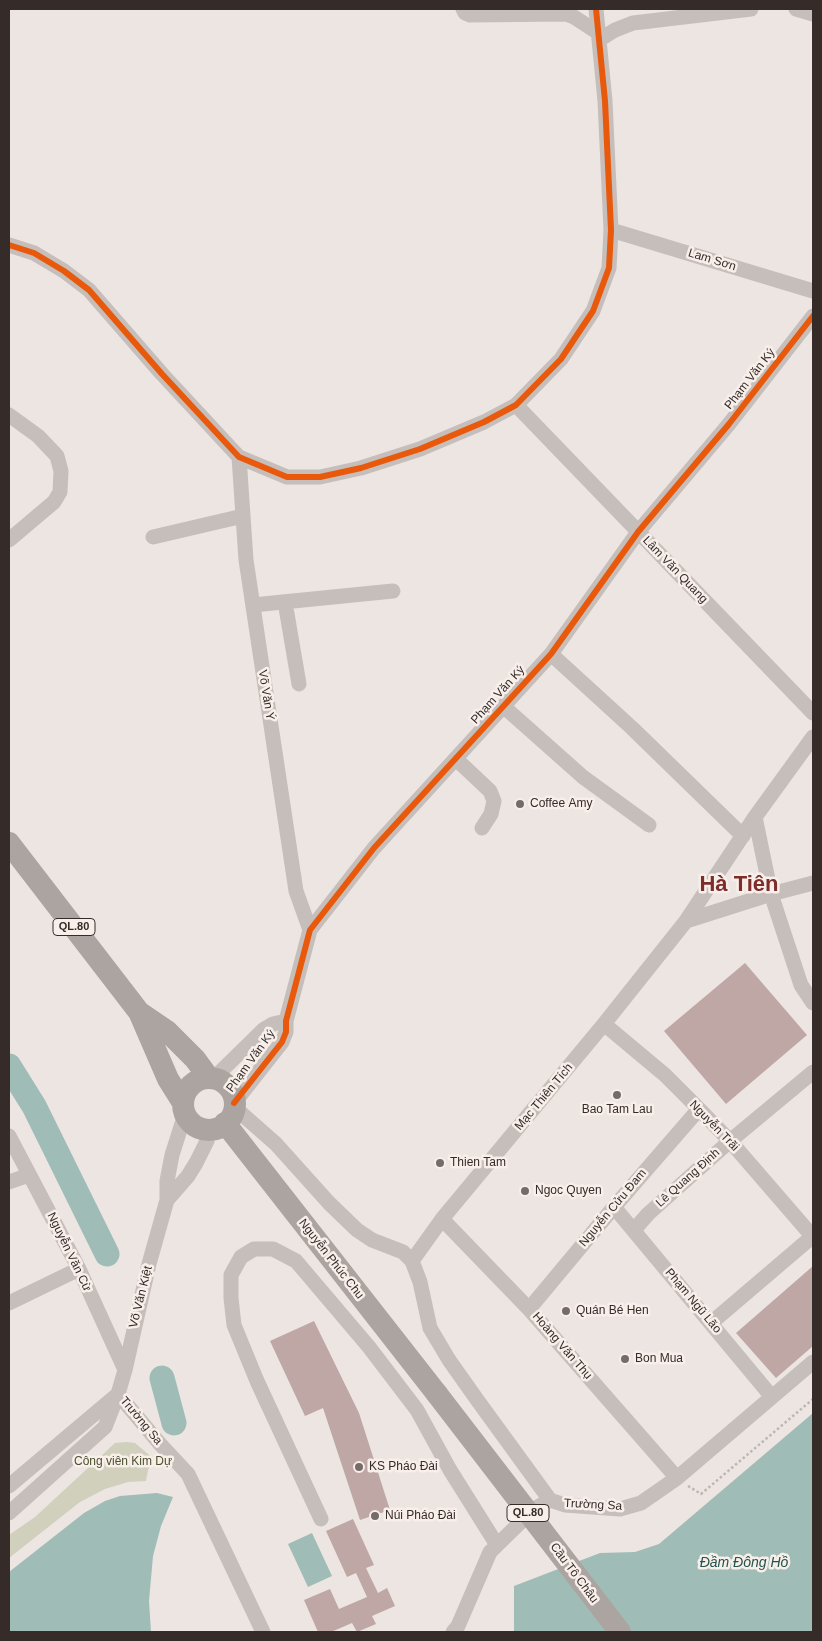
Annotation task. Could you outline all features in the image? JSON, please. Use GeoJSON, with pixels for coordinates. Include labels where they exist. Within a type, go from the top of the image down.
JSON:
{"type":"FeatureCollection","features":[{"type":"Feature","properties":{"kind":"highway","name":"QL.80"},"geometry":{"type":"LineString","coordinates":[[9,843],[139,1012],[167,1031],[212,1078]]}},
{"type":"Feature","properties":{"kind":"highway"},"geometry":{"type":"LineString","coordinates":[[139,1012],[161,1064],[184,1108],[196,1126],[226,1116],[233,1095],[222,1082],[212,1078],[194,1082],[188,1088],[184,1108]]}},
{"type":"Feature","properties":{"kind":"highway","name":"Nguyễn Phúc Chu"},"geometry":{"type":"LineString","coordinates":[[226,1116],[437,1394]]}},
{"type":"Feature","properties":{"kind":"highway","name":"Cầu Tô Châu"},"geometry":{"type":"LineString","coordinates":[[437,1394],[620,1632]]}},
{"type":"Feature","properties":{"kind":"street"},"geometry":{"type":"LineString","coordinates":[[463,9],[465,13],[470,15],[566,14],[574,17],[598,36]]}},
{"type":"Feature","properties":{"kind":"street"},"geometry":{"type":"LineString","coordinates":[[9,245],[34,254],[89,290],[162,374],[239,457],[287,477],[320,477],[361,468],[420,448],[484,422],[516,405],[560,359],[593,311],[608,268],[611,230],[605,102],[596,9]]}},
{"type":"Feature","properties":{"kind":"street"},"geometry":{"type":"LineString","coordinates":[[598,36],[633,22],[751,9]]}},
{"type":"Feature","properties":{"kind":"street"},"geometry":{"type":"LineString","coordinates":[[796,9],[813,14]]}},
{"type":"Feature","properties":{"kind":"street","name":"Lam Sơn"},"geometry":{"type":"LineString","coordinates":[[611,230],[813,291]]}},
{"type":"Feature","properties":{"kind":"street","name":"Phạm Văn Ký"},"geometry":{"type":"LineString","coordinates":[[226,1116],[282,1042],[310,930],[374,848],[550,654],[638,532],[729,424],[813,316]]}},
{"type":"Feature","properties":{"kind":"street","name":"Lâm Văn Quang"},"geometry":{"type":"LineString","coordinates":[[516,405],[813,713]]}},
{"type":"Feature","properties":{"kind":"street"},"geometry":{"type":"LineString","coordinates":[[9,415],[38,436],[57,456],[61,471],[60,492],[54,502],[9,540]]}},
{"type":"Feature","properties":{"kind":"street","name":"Võ Văn Ý"},"geometry":{"type":"LineString","coordinates":[[239,457],[246,560],[296,891],[310,930]]}},
{"type":"Feature","properties":{"kind":"street"},"geometry":{"type":"LineString","coordinates":[[153,537],[243,516]]}},
{"type":"Feature","properties":{"kind":"street"},"geometry":{"type":"LineString","coordinates":[[253,605],[393,591]]}},
{"type":"Feature","properties":{"kind":"street"},"geometry":{"type":"LineString","coordinates":[[285,602],[299,684]]}},
{"type":"Feature","properties":{"kind":"street"},"geometry":{"type":"LineString","coordinates":[[550,654],[632,728],[742,836]]}},
{"type":"Feature","properties":{"kind":"street"},"geometry":{"type":"LineString","coordinates":[[503,706],[583,777],[649,825]]}},
{"type":"Feature","properties":{"kind":"street","name":"Mạc Thiên Tích"},"geometry":{"type":"LineString","coordinates":[[412,1261],[442,1219],[604,1024],[686,921],[755,817],[813,737]]}},
{"type":"Feature","properties":{"kind":"street"},"geometry":{"type":"LineString","coordinates":[[456,759],[490,791],[494,801],[491,814],[482,828]]}},
{"type":"Feature","properties":{"kind":"street"},"geometry":{"type":"LineString","coordinates":[[755,817],[771,894],[801,985],[813,1003]]}},
{"type":"Feature","properties":{"kind":"street"},"geometry":{"type":"LineString","coordinates":[[686,921],[771,894],[813,883]]}},
{"type":"Feature","properties":{"kind":"street"},"geometry":{"type":"LineString","coordinates":[[212,1078],[263,1030],[273,1024],[286,1021]]}},
{"type":"Feature","properties":{"kind":"street","name":"Nguyễn Trãi"},"geometry":{"type":"LineString","coordinates":[[604,1024],[665,1075],[699,1109],[730,1141],[813,1237]]}},
{"type":"Feature","properties":{"kind":"street","name":"Lê Quang Định"},"geometry":{"type":"LineString","coordinates":[[634,1230],[648,1214],[730,1141],[813,1072]]}},
{"type":"Feature","properties":{"kind":"street","name":"Võ Văn Kiệt"},"geometry":{"type":"LineString","coordinates":[[9,1513],[105,1427],[125,1370],[147,1273],[167,1200],[167,1181],[184,1108]]}},
{"type":"Feature","properties":{"kind":"street","name":"Nguyễn Cửu Đam"},"geometry":{"type":"LineString","coordinates":[[528,1309],[699,1109]]}},
{"type":"Feature","properties":{"kind":"street"},"geometry":{"type":"LineString","coordinates":[[226,1116],[276,1144],[329,1203],[357,1230],[372,1240],[403,1252],[412,1261],[420,1282],[430,1328],[449,1360],[550,1500]]}},
{"type":"Feature","properties":{"kind":"street","name":"Võ Văn Kiệt"},"geometry":{"type":"LineString","coordinates":[[167,1200],[188,1176],[207,1141],[226,1116]]}},
{"type":"Feature","properties":{"kind":"street","name":"Nguyễn Văn Cừ"},"geometry":{"type":"LineString","coordinates":[[9,1136],[79,1269],[125,1370]]}},
{"type":"Feature","properties":{"kind":"street"},"geometry":{"type":"LineString","coordinates":[[9,1182],[29,1175]]}},
{"type":"Feature","properties":{"kind":"street","name":"Phạm Ngũ Lão"},"geometry":{"type":"LineString","coordinates":[[614,1207],[772,1397]]}},
{"type":"Feature","properties":{"kind":"street","name":"Hoàng Văn Thụ"},"geometry":{"type":"LineString","coordinates":[[442,1219],[528,1309],[677,1478]]}},
{"type":"Feature","properties":{"kind":"street"},"geometry":{"type":"LineString","coordinates":[[711,1323],[813,1237]]}},
{"type":"Feature","properties":{"kind":"street"},"geometry":{"type":"LineString","coordinates":[[322,1519],[257,1381],[234,1325],[231,1275],[241,1257],[254,1249],[273,1249],[296,1261],[369,1347],[418,1410],[450,1470],[497,1545]]}},
{"type":"Feature","properties":{"kind":"street"},"geometry":{"type":"LineString","coordinates":[[9,1303],[79,1269]]}},
{"type":"Feature","properties":{"kind":"street"},"geometry":{"type":"LineString","coordinates":[[396,1382],[412,1362]]}},
{"type":"Feature","properties":{"kind":"street","name":"Trường Sa"},"geometry":{"type":"LineString","coordinates":[[453,1632],[458,1626],[490,1552],[534,1509],[550,1500],[565,1505],[620,1509],[641,1503],[677,1478],[813,1362]]}},
{"type":"Feature","properties":{"kind":"street"},"geometry":{"type":"LineString","coordinates":[[9,1486],[118,1394]]}},
{"type":"Feature","properties":{"kind":"street","name":"Trường Sa"},"geometry":{"type":"LineString","coordinates":[[118,1394],[188,1474],[263,1632]]}},
{"type":"Feature","properties":{"kind":"path"},"geometry":{"type":"LineString","coordinates":[[677,1478],[701,1494],[813,1399]]}},
{"type":"Feature","properties":{"kind":"green space","name":"Công viên Kim Dự"},"geometry":{"type":"Polygon","coordinates":[[[115,1443],[135,1443],[154,1459],[148,1470],[146,1481],[128,1482],[105,1489],[80,1502],[9,1558],[9,1535],[35,1517],[115,1443]]]}},
{"type":"Feature","properties":{"kind":"water","name":"Đầm Đông Hồ"},"geometry":{"type":"Polygon","coordinates":[[[813,1413],[813,1632],[514,1632],[514,1586],[600,1553],[635,1552],[659,1544],[813,1413]]]}},
{"type":"Feature","properties":{"kind":"water"},"geometry":{"type":"Polygon","coordinates":[[[157,1493],[173,1497],[161,1526],[153,1556],[149,1601],[151,1632],[9,1632],[9,1572],[84,1513],[105,1501],[120,1496],[157,1493]]]}},
{"type":"Feature","properties":{"kind":"water"},"geometry":{"type":"Polygon","coordinates":[[[312,1533],[332,1576],[308,1587],[288,1544],[312,1533]]]}},
{"type":"Feature","properties":{"kind":"building"},"geometry":{"type":"Polygon","coordinates":[[[745,963],[807,1035],[726,1104],[664,1031],[745,963]]]}},
{"type":"Feature","properties":{"kind":"building"},"geometry":{"type":"Polygon","coordinates":[[[813,1266],[813,1346],[776,1378],[736,1333],[813,1266]]]}},
{"type":"Feature","properties":{"kind":"building"},"geometry":{"type":"Polygon","coordinates":[[[314,1321],[359,1413],[390,1510],[360,1520],[323,1408],[305,1416],[270,1341],[314,1321]]]}},
{"type":"Feature","properties":{"kind":"building"},"geometry":{"type":"Polygon","coordinates":[[[353,1519],[374,1565],[366,1568],[378,1593],[387,1588],[395,1606],[372,1616],[376,1624],[357,1632],[352,1623],[331,1632],[318,1632],[304,1600],[330,1589],[339,1609],[367,1597],[356,1573],[347,1577],[326,1531],[353,1519]]]}},
{"type":"Feature","properties":{"kind":"waterway"},"geometry":{"type":"LineString","coordinates":[[9,1066],[34,1106],[107,1254]]}},
{"type":"Feature","properties":{"kind":"waterway"},"geometry":{"type":"LineString","coordinates":[[162,1378],[174,1423]]}},
{"type":"Feature","properties":{"kind":"cycle path"},"geometry":{"type":"LineString","coordinates":[[9,245],[34,253],[64,271],[89,290],[162,374],[239,457],[287,477],[320,477],[361,468],[420,449],[484,422],[516,405],[561,359],[593,311],[609,268],[611,230],[605,101],[596,9]]}},
{"type":"Feature","properties":{"kind":"cycle path"},"geometry":{"type":"LineString","coordinates":[[234,1103],[282,1042],[310,930],[374,848],[551,654],[638,532],[729,424],[813,316]]}},
{"type":"Feature","properties":{"kind":"place","name":"Coffee Amy"},"geometry":{"type":"Point","coordinates":[520,804]}},
{"type":"Feature","properties":{"kind":"place","name":"Bao Tam Lau"},"geometry":{"type":"Point","coordinates":[617,1095]}},
{"type":"Feature","properties":{"kind":"place","name":"Thien Tam"},"geometry":{"type":"Point","coordinates":[440,1163]}},
{"type":"Feature","properties":{"kind":"place","name":"Ngoc Quyen"},"geometry":{"type":"Point","coordinates":[525,1191]}},
{"type":"Feature","properties":{"kind":"place","name":"Quán Bé Hen"},"geometry":{"type":"Point","coordinates":[566,1311]}},
{"type":"Feature","properties":{"kind":"place","name":"Bon Mua"},"geometry":{"type":"Point","coordinates":[625,1359]}},
{"type":"Feature","properties":{"kind":"place","name":"KS Pháo Đài"},"geometry":{"type":"Point","coordinates":[359,1467]}},
{"type":"Feature","properties":{"kind":"place","name":"Núi Pháo Đài"},"geometry":{"type":"Point","coordinates":[375,1516]}},
{"type":"Feature","properties":{"kind":"district","name":"Hà Tiên"},"geometry":{"type":"Point","coordinates":[739,885]}}]}
